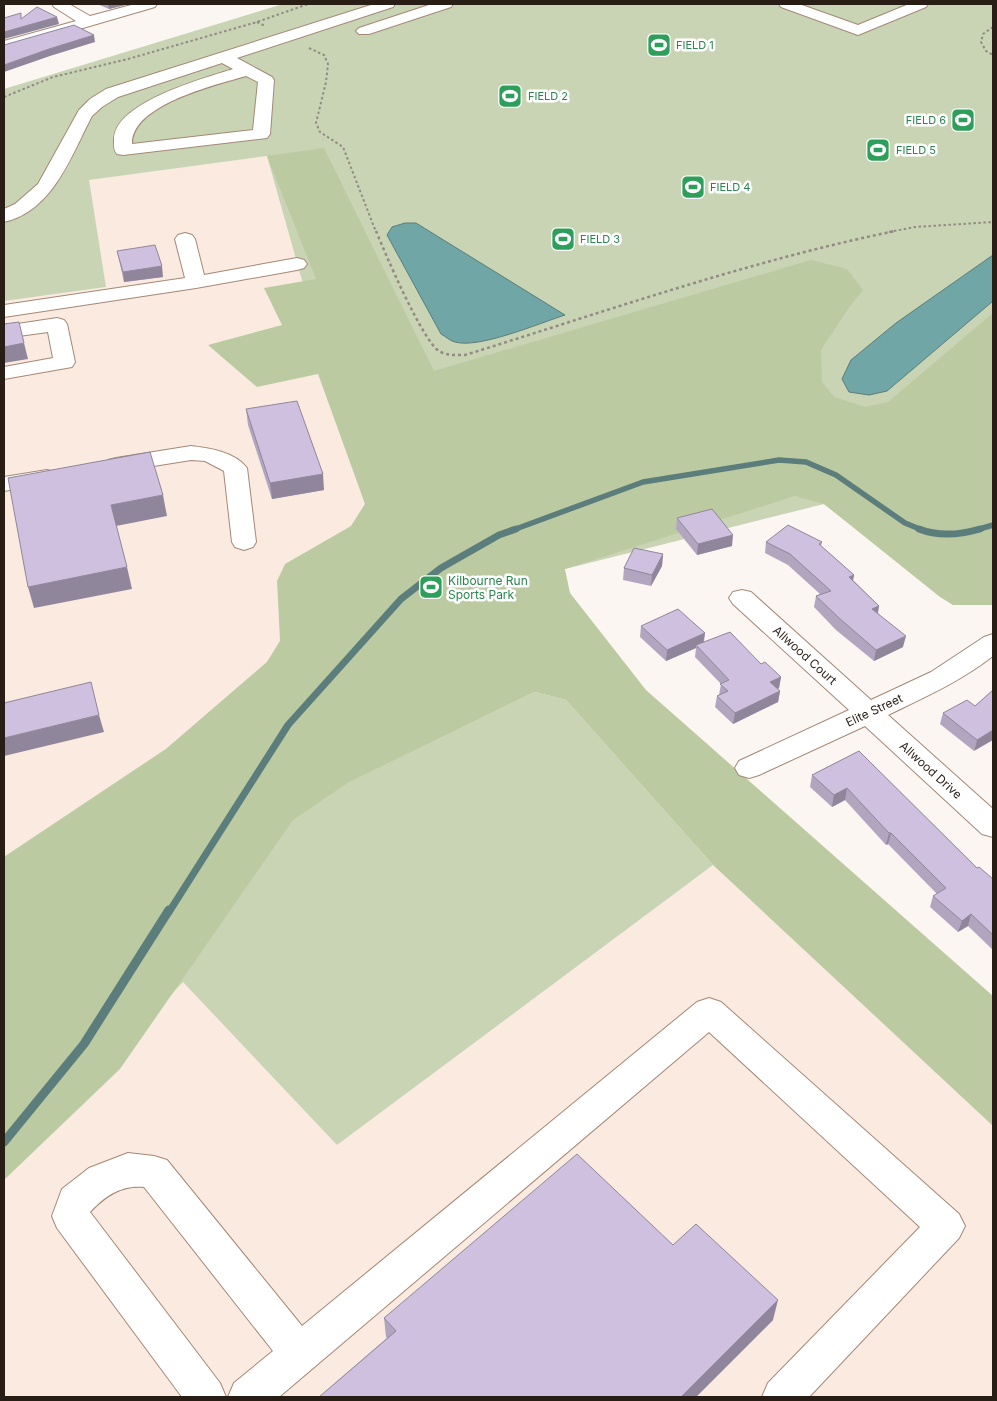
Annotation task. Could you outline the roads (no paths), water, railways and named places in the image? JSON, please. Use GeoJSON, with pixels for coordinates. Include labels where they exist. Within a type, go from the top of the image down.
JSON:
{"type":"FeatureCollection","features":[{"type":"Feature","properties":{"kind":"street"},"geometry":{"type":"LineString","coordinates":[[59,4],[89,22]]}},
{"type":"Feature","properties":{"kind":"street"},"geometry":{"type":"LineString","coordinates":[[4,46],[150,4]]}},
{"type":"Feature","properties":{"kind":"street"},"geometry":{"type":"LineString","coordinates":[[4,216],[22,208],[46,187],[85,114],[96,103],[112,93],[388,4]]}},
{"type":"Feature","properties":{"kind":"street"},"geometry":{"type":"LineString","coordinates":[[354,35],[423,7],[446,4]]}},
{"type":"Feature","properties":{"kind":"street"},"geometry":{"type":"LineString","coordinates":[[786,4],[858,30],[921,4]]}},
{"type":"Feature","properties":{"kind":"street"},"geometry":{"type":"LineString","coordinates":[[882,4],[903,11]]}},
{"type":"Feature","properties":{"kind":"street"},"geometry":{"type":"LineString","coordinates":[[327,10],[344,18]]}},
{"type":"Feature","properties":{"kind":"street"},"geometry":{"type":"LineString","coordinates":[[855,12],[879,21]]}},
{"type":"Feature","properties":{"kind":"street"},"geometry":{"type":"LineString","coordinates":[[292,34],[316,40]]}},
{"type":"Feature","properties":{"kind":"street"},"geometry":{"type":"LineString","coordinates":[[223,57],[266,80],[262,134],[123,150],[121,142],[123,131],[128,122],[151,105],[168,96],[247,70]]}},
{"type":"Feature","properties":{"kind":"street"},"geometry":{"type":"LineString","coordinates":[[185,239],[196,282]]}},
{"type":"Feature","properties":{"kind":"street"},"geometry":{"type":"LineString","coordinates":[[4,311],[196,282],[297,264]]}},
{"type":"Feature","properties":{"kind":"street"},"geometry":{"type":"LineString","coordinates":[[4,332],[56,324],[64,362],[4,373]]}},
{"type":"Feature","properties":{"kind":"street"},"geometry":{"type":"LineString","coordinates":[[4,484],[191,453],[210,455],[235,468],[244,542]]}},
{"type":"Feature","properties":{"kind":"street","name":"Allwood Court"},"geometry":{"type":"LineString","coordinates":[[742,598],[869,713]]}},
{"type":"Feature","properties":{"kind":"street","name":"Elite Street"},"geometry":{"type":"LineString","coordinates":[[749,768],[941,678],[968,662],[993,643]]}},
{"type":"Feature","properties":{"kind":"street","name":"Allwood Drive"},"geometry":{"type":"LineString","coordinates":[[869,713],[993,826]]}},
{"type":"Feature","properties":{"kind":"street"},"geometry":{"type":"LineString","coordinates":[[248,1397],[709,1012],[946,1226],[782,1397]]}},
{"type":"Feature","properties":{"kind":"street"},"geometry":{"type":"LineString","coordinates":[[206,1397],[70,1216],[75,1201],[102,1180],[128,1168],[154,1172],[300,1354]]}},
{"type":"Feature","properties":{"kind":"water"},"geometry":{"type":"Polygon","coordinates":[[[405,223],[416,223],[565,315],[494,339],[466,343],[449,340],[441,334],[387,235],[392,227],[405,223]]]}},
{"type":"Feature","properties":{"kind":"water"},"geometry":{"type":"Polygon","coordinates":[[[993,255],[993,301],[887,391],[869,395],[849,392],[842,379],[851,360],[896,323],[993,255]]]}},
{"type":"Feature","properties":{"kind":"waterway"},"geometry":{"type":"LineString","coordinates":[[513,530],[643,482],[779,460],[806,462],[836,475],[905,523],[922,530]]}},
{"type":"Feature","properties":{"kind":"waterway"},"geometry":{"type":"LineString","coordinates":[[976,530],[993,525]]}},
{"type":"Feature","properties":{"kind":"waterway"},"geometry":{"type":"LineString","coordinates":[[169,912],[288,725],[401,599],[441,568],[499,535],[516,529]]}},
{"type":"Feature","properties":{"kind":"waterway"},"geometry":{"type":"LineString","coordinates":[[919,529],[927,532],[949,534],[976,530]]}},
{"type":"Feature","properties":{"kind":"waterway"},"geometry":{"type":"LineString","coordinates":[[976,530],[980,529]]}},
{"type":"Feature","properties":{"kind":"waterway"},"geometry":{"type":"LineString","coordinates":[[4,1142],[84,1044],[169,910]]}},
{"type":"Feature","properties":{"kind":"place","name":"FIELD 1"},"geometry":{"type":"Point","coordinates":[659,45]}},
{"type":"Feature","properties":{"kind":"place","name":"FIELD 2"},"geometry":{"type":"Point","coordinates":[510,96]}},
{"type":"Feature","properties":{"kind":"place","name":"FIELD 6"},"geometry":{"type":"Point","coordinates":[963,120]}},
{"type":"Feature","properties":{"kind":"place","name":"FIELD 5"},"geometry":{"type":"Point","coordinates":[878,150]}},
{"type":"Feature","properties":{"kind":"place","name":"FIELD 4"},"geometry":{"type":"Point","coordinates":[693,187]}},
{"type":"Feature","properties":{"kind":"place","name":"FIELD 3"},"geometry":{"type":"Point","coordinates":[563,239]}},
{"type":"Feature","properties":{"kind":"place","name":"Kilbourne Run Sports Park"},"geometry":{"type":"Point","coordinates":[431,587]}}]}
